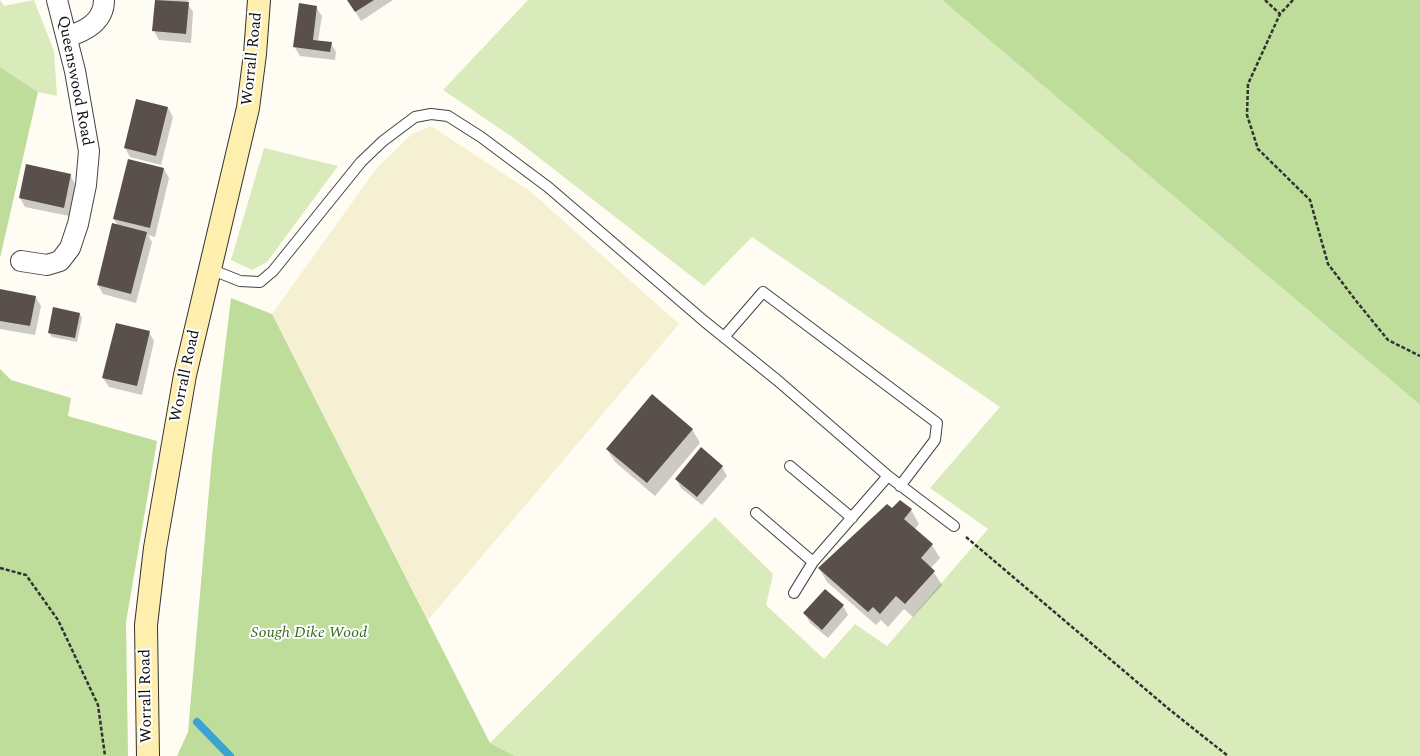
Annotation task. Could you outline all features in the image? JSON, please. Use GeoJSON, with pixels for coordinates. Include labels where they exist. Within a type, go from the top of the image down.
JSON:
{"type":"FeatureCollection","features":[{"type":"Feature","properties":{"kind":"street","name":"Queenswood Road"},"geometry":{"type":"LineString","coordinates":[[21,261],[47,265],[60,261],[70,248],[78,224],[86,185],[88,151],[76,71],[57,0]]}},
{"type":"Feature","properties":{"kind":"street"},"geometry":{"type":"LineString","coordinates":[[67,37],[82,32],[95,23],[104,6],[104,0]]}},
{"type":"Feature","properties":{"kind":"street","name":"Worrall Road"},"geometry":{"type":"LineString","coordinates":[[148,756],[146,625],[155,548],[185,375],[248,108],[256,54],[259,0]]}},
{"type":"Feature","properties":{"kind":"lane"},"geometry":{"type":"LineString","coordinates":[[210,269],[240,281],[260,282],[273,271],[361,162],[384,141],[415,117],[431,114],[448,116],[481,137],[548,187],[724,337],[777,380],[888,476],[954,526]]}},
{"type":"Feature","properties":{"kind":"lane"},"geometry":{"type":"LineString","coordinates":[[724,337],[763,292],[937,424],[935,440],[900,486]]}},
{"type":"Feature","properties":{"kind":"lane"},"geometry":{"type":"LineString","coordinates":[[790,466],[852,518]]}},
{"type":"Feature","properties":{"kind":"lane"},"geometry":{"type":"LineString","coordinates":[[794,592],[813,562],[888,476]]}},
{"type":"Feature","properties":{"kind":"lane"},"geometry":{"type":"LineString","coordinates":[[756,513],[813,562]]}},
{"type":"Feature","properties":{"kind":"path"},"geometry":{"type":"LineString","coordinates":[[1265,0],[1280,14]]}},
{"type":"Feature","properties":{"kind":"path"},"geometry":{"type":"LineString","coordinates":[[1293,0],[1280,14],[1248,84],[1247,115],[1258,148],[1310,200],[1328,264],[1357,302],[1388,340],[1420,356]]}},
{"type":"Feature","properties":{"kind":"path"},"geometry":{"type":"LineString","coordinates":[[954,526],[1170,710],[1228,756]]}},
{"type":"Feature","properties":{"kind":"path"},"geometry":{"type":"LineString","coordinates":[[0,568],[26,575],[58,620],[98,705],[105,756]]}},
{"type":"Feature","properties":{"kind":"shaded area"},"geometry":{"type":"Polygon","coordinates":[[[431,126],[530,191],[679,324],[428,620],[272,314],[376,169],[412,134],[431,126]]]}},
{"type":"Feature","properties":{"kind":"green space"},"geometry":{"type":"Polygon","coordinates":[[[0,0],[4,6],[34,0],[54,51],[57,96],[38,92],[0,67],[0,0]]]}},
{"type":"Feature","properties":{"kind":"green space"},"geometry":{"type":"Polygon","coordinates":[[[528,0],[942,0],[1420,405],[1420,756],[515,756],[490,743],[715,517],[773,574],[766,605],[824,659],[855,624],[887,646],[988,529],[930,488],[1000,407],[752,237],[704,286],[515,139],[443,90],[528,0]]]}},
{"type":"Feature","properties":{"kind":"green space"},"geometry":{"type":"Polygon","coordinates":[[[942,0],[1420,0],[1420,405],[942,0]]]}},
{"type":"Feature","properties":{"kind":"green space"},"geometry":{"type":"Polygon","coordinates":[[[0,67],[38,92],[0,258],[0,67]]]}},
{"type":"Feature","properties":{"kind":"green space"},"geometry":{"type":"Polygon","coordinates":[[[264,148],[338,166],[267,262],[252,270],[231,260],[264,148]]]}},
{"type":"Feature","properties":{"kind":"green space","name":"Sough Dike Wood"},"geometry":{"type":"Polygon","coordinates":[[[231,298],[272,314],[490,743],[515,756],[177,756],[188,732],[212,456],[231,298]]]}},
{"type":"Feature","properties":{"kind":"green space"},"geometry":{"type":"Polygon","coordinates":[[[0,369],[11,380],[71,398],[68,416],[157,441],[126,622],[128,756],[0,756],[0,369]]]}},
{"type":"Feature","properties":{"kind":"building"},"geometry":{"type":"Polygon","coordinates":[[[155,0],[189,2],[186,34],[152,31],[155,0]]]}},
{"type":"Feature","properties":{"kind":"building"},"geometry":{"type":"Polygon","coordinates":[[[347,0],[374,0],[355,12],[347,0]]]}},
{"type":"Feature","properties":{"kind":"building"},"geometry":{"type":"Polygon","coordinates":[[[299,3],[317,6],[313,40],[332,42],[330,52],[293,47],[299,3]]]}},
{"type":"Feature","properties":{"kind":"building"},"geometry":{"type":"Polygon","coordinates":[[[136,99],[168,107],[156,156],[124,148],[136,99]]]}},
{"type":"Feature","properties":{"kind":"building"},"geometry":{"type":"Polygon","coordinates":[[[128,159],[164,168],[150,228],[113,219],[128,159]]]}},
{"type":"Feature","properties":{"kind":"building"},"geometry":{"type":"Polygon","coordinates":[[[26,164],[71,174],[64,208],[19,198],[26,164]]]}},
{"type":"Feature","properties":{"kind":"building"},"geometry":{"type":"Polygon","coordinates":[[[112,223],[147,232],[131,294],[97,285],[112,223]]]}},
{"type":"Feature","properties":{"kind":"building"},"geometry":{"type":"Polygon","coordinates":[[[0,289],[36,296],[30,326],[0,321],[0,289]]]}},
{"type":"Feature","properties":{"kind":"building"},"geometry":{"type":"Polygon","coordinates":[[[53,307],[80,313],[75,338],[48,333],[53,307]]]}},
{"type":"Feature","properties":{"kind":"building"},"geometry":{"type":"Polygon","coordinates":[[[116,323],[150,331],[137,386],[102,378],[116,323]]]}},
{"type":"Feature","properties":{"kind":"building"},"geometry":{"type":"Polygon","coordinates":[[[652,394],[693,429],[647,483],[606,449],[652,394]]]}},
{"type":"Feature","properties":{"kind":"building"},"geometry":{"type":"Polygon","coordinates":[[[701,447],[723,466],[697,497],[675,479],[701,447]]]}},
{"type":"Feature","properties":{"kind":"building"},"geometry":{"type":"Polygon","coordinates":[[[900,500],[912,509],[904,519],[933,544],[921,558],[935,571],[905,604],[896,596],[880,614],[873,607],[868,612],[818,568],[887,504],[892,508],[900,500]]]}},
{"type":"Feature","properties":{"kind":"building"},"geometry":{"type":"Polygon","coordinates":[[[825,589],[844,605],[822,630],[803,613],[825,589]]]}},
{"type":"Feature","properties":{"kind":"waterway"},"geometry":{"type":"LineString","coordinates":[[197,722],[230,756]]}}]}
